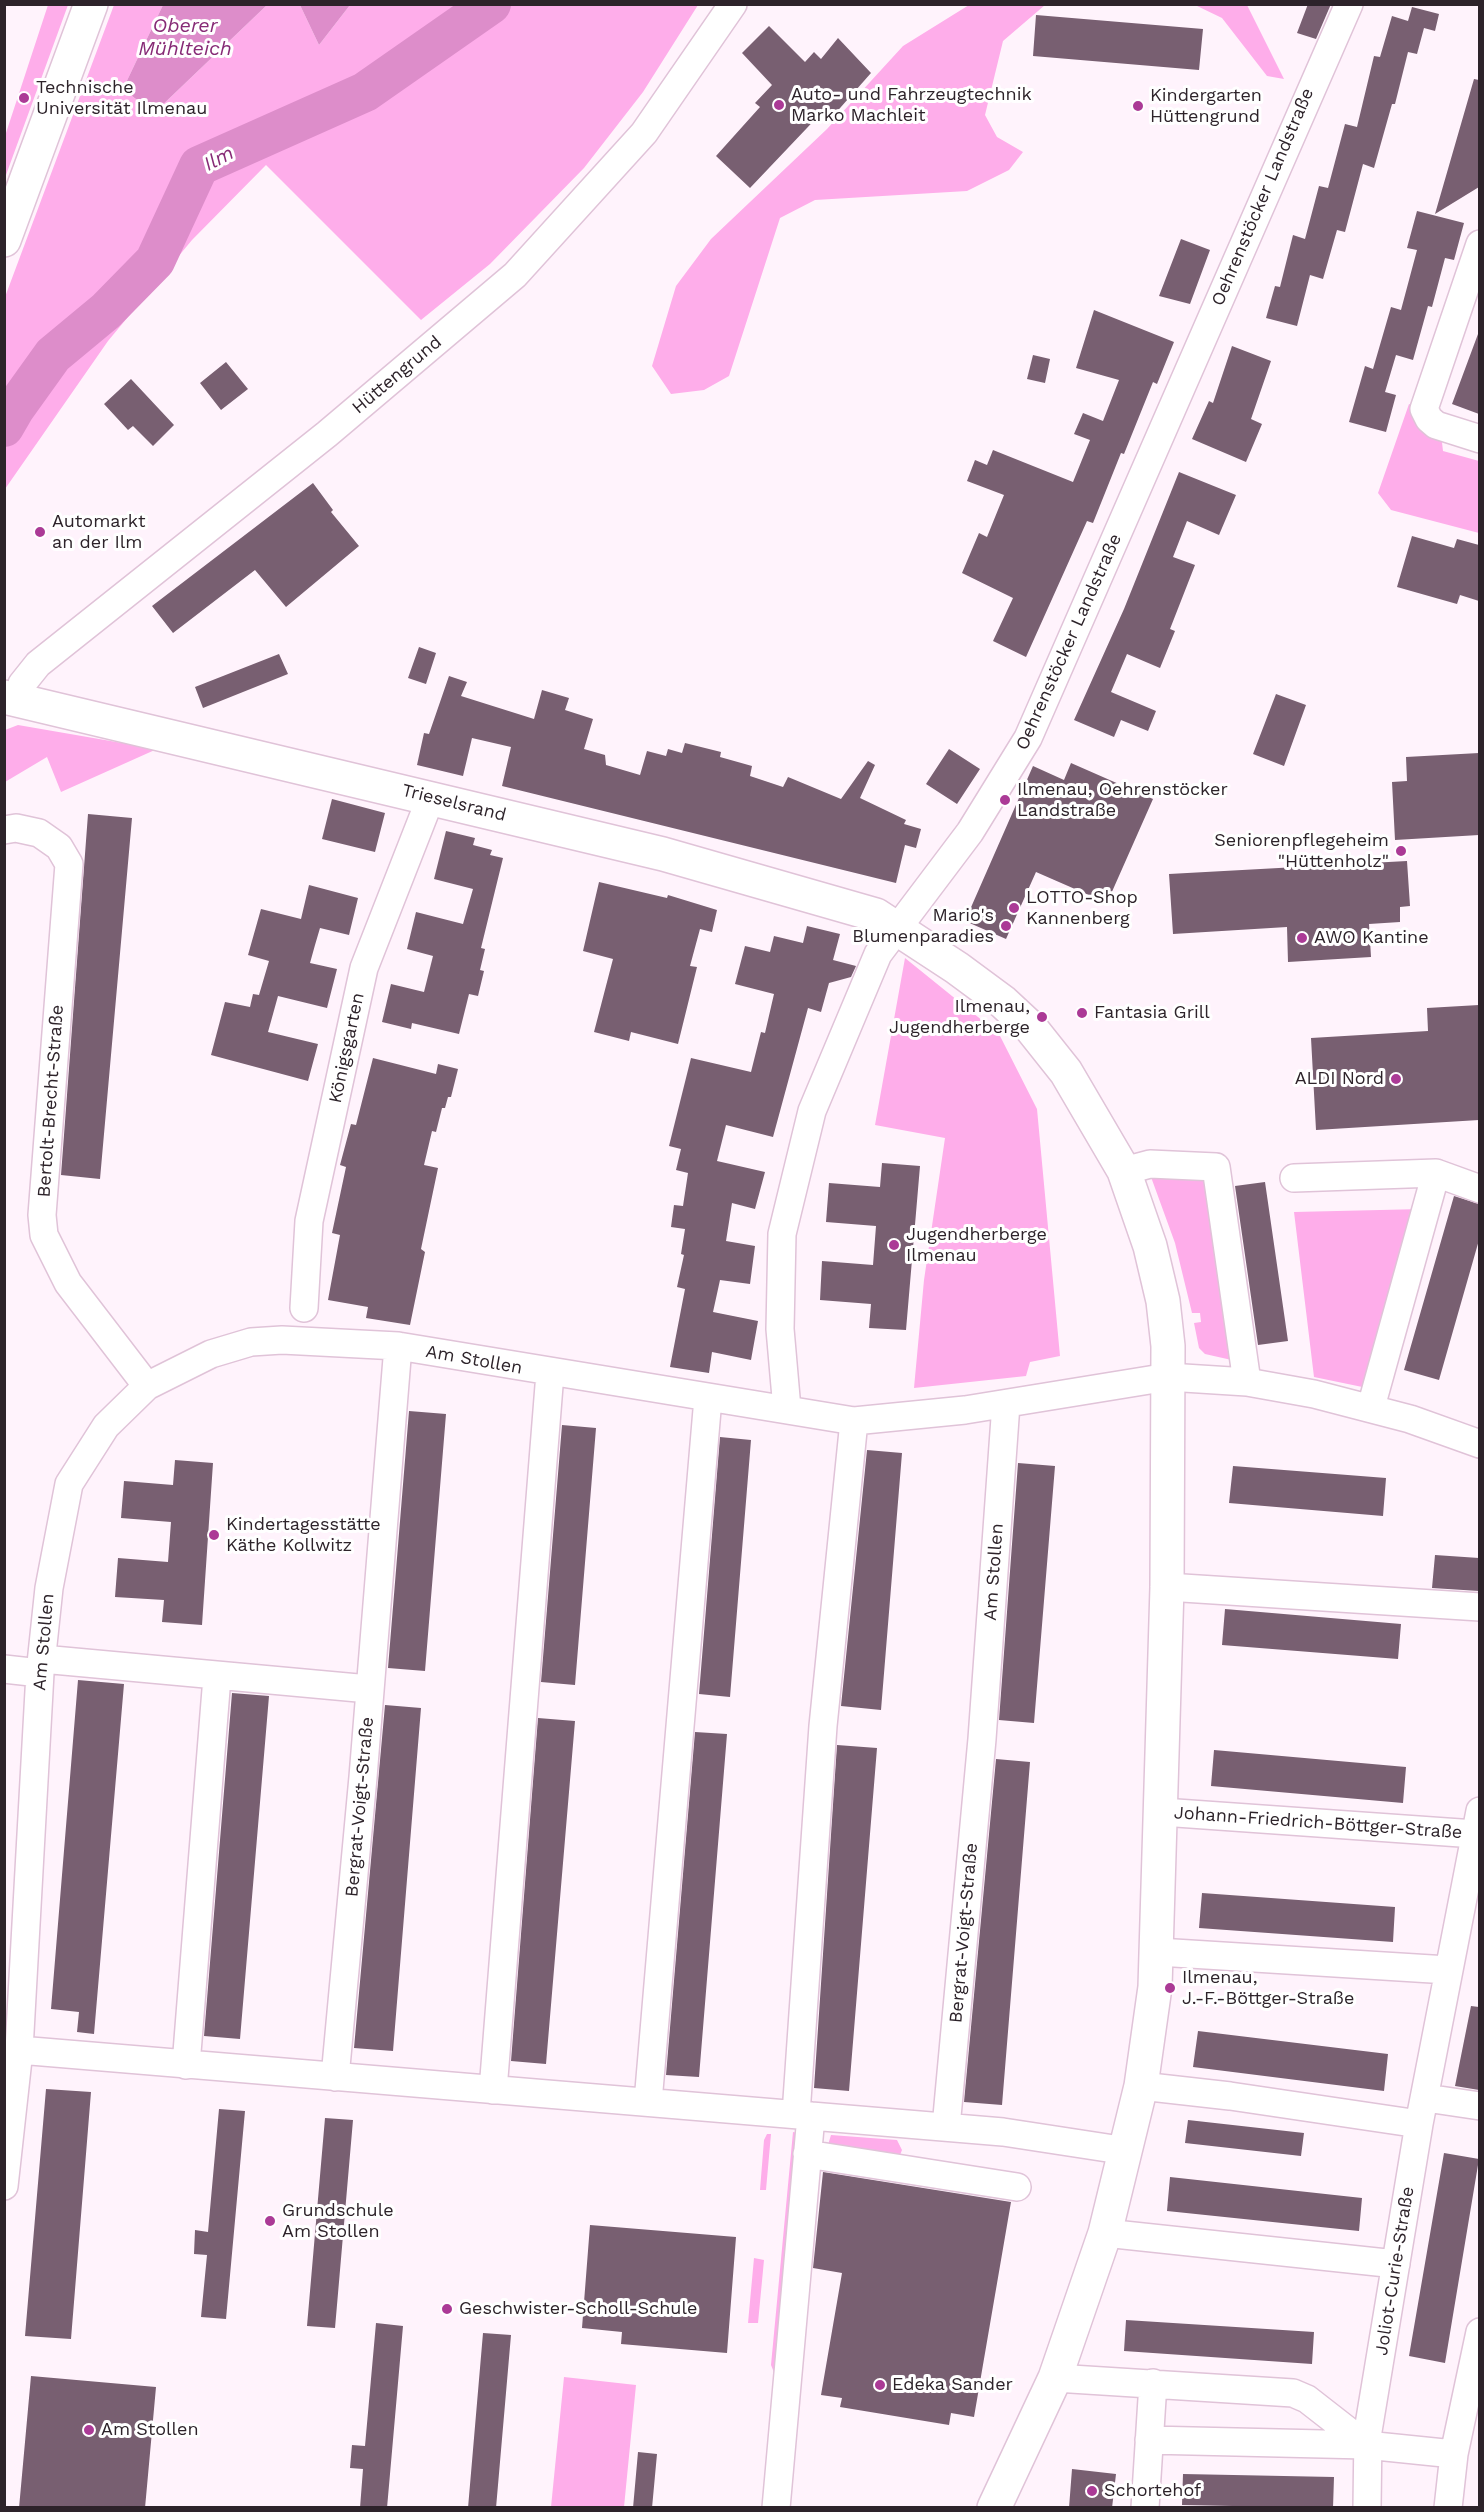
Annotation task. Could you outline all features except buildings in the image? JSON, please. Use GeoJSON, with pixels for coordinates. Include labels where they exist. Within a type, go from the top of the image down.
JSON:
{"type":"FeatureCollection","features":[{"type":"Feature","properties":{"kind":"street"},"geometry":{"type":"LineString","coordinates":[[4,240],[92,4]]}},
{"type":"Feature","properties":{"kind":"street","name":"Hüttengrund"},"geometry":{"type":"LineString","coordinates":[[11,699],[38,664],[327,434],[515,275],[644,133],[733,4]]}},
{"type":"Feature","properties":{"kind":"street","name":"Oehrenstöcker Landstraße"},"geometry":{"type":"LineString","coordinates":[[787,1410],[780,1329],[782,1234],[812,1111],[878,954],[970,832],[1028,738],[1348,4]]}},
{"type":"Feature","properties":{"kind":"street"},"geometry":{"type":"LineString","coordinates":[[1479,244],[1424,409],[1429,419],[1436,425],[1479,440]]}},
{"type":"Feature","properties":{"kind":"street","name":"Trieselsrand"},"geometry":{"type":"LineString","coordinates":[[11,699],[431,797],[749,877],[857,908],[899,928]]}},
{"type":"Feature","properties":{"kind":"street","name":"Königsgarten"},"geometry":{"type":"LineString","coordinates":[[304,1308],[309,1221],[364,968],[431,797]]}},
{"type":"Feature","properties":{"kind":"street","name":"Bertolt-Brecht-Straße"},"geometry":{"type":"LineString","coordinates":[[4,830],[16,828],[39,833],[59,847],[69,864],[42,1215],[44,1235],[69,1283],[147,1386]]}},
{"type":"Feature","properties":{"kind":"street","name":"Johann-Friedrich-Böttger-Straße"},"geometry":{"type":"LineString","coordinates":[[899,928],[985,988],[1031,1028],[1066,1072],[1124,1171],[1150,1246],[1163,1301],[1168,1346],[1167,1587],[1158,1952],[1141,2086],[1105,2233],[1055,2378],[994,2508]]}},
{"type":"Feature","properties":{"kind":"street"},"geometry":{"type":"LineString","coordinates":[[1124,1171],[1150,1164],[1216,1167],[1247,1382]]}},
{"type":"Feature","properties":{"kind":"street"},"geometry":{"type":"LineString","coordinates":[[1371,1407],[1436,1173]]}},
{"type":"Feature","properties":{"kind":"street"},"geometry":{"type":"LineString","coordinates":[[1294,1178],[1436,1173],[1479,1189]]}},
{"type":"Feature","properties":{"kind":"street","name":"Am Stollen"},"geometry":{"type":"LineString","coordinates":[[4,2186],[19,2050],[41,1666],[49,1588],[69,1484],[106,1426],[147,1386],[211,1354],[251,1342],[304,1340],[398,1346],[854,1421],[1006,1404],[1085,1389],[1168,1377],[1247,1382],[1371,1407],[1479,1444]]}},
{"type":"Feature","properties":{"kind":"street"},"geometry":{"type":"LineString","coordinates":[[4,1669],[41,1666],[369,1689],[398,1346]]}},
{"type":"Feature","properties":{"kind":"street"},"geometry":{"type":"LineString","coordinates":[[493,2090],[550,1372]]}},
{"type":"Feature","properties":{"kind":"street"},"geometry":{"type":"LineString","coordinates":[[648,2102],[708,1398]]}},
{"type":"Feature","properties":{"kind":"street","name":"Am Stollen"},"geometry":{"type":"LineString","coordinates":[[981,1739],[1006,1404]]}},
{"type":"Feature","properties":{"kind":"street"},"geometry":{"type":"LineString","coordinates":[[776,2508],[807,2154],[803,2115],[823,1726],[854,1421]]}},
{"type":"Feature","properties":{"kind":"street"},"geometry":{"type":"LineString","coordinates":[[1167,1587],[1479,1607]]}},
{"type":"Feature","properties":{"kind":"street"},"geometry":{"type":"LineString","coordinates":[[186,2065],[217,1677]]}},
{"type":"Feature","properties":{"kind":"street","name":"Bergrat-Voigt-Straße"},"geometry":{"type":"LineString","coordinates":[[335,2077],[369,1689]]}},
{"type":"Feature","properties":{"kind":"street","name":"Bergrat-Voigt-Straße"},"geometry":{"type":"LineString","coordinates":[[946,2127],[981,1739]]}},
{"type":"Feature","properties":{"kind":"street","name":"Johann-Friedrich-Böttger-Straße"},"geometry":{"type":"LineString","coordinates":[[1162,1812],[1477,1822]]}},
{"type":"Feature","properties":{"kind":"street","name":"Joliot-Curie-Straße"},"geometry":{"type":"LineString","coordinates":[[1367,2508],[1366,2445],[1419,2124],[1426,2098],[1477,1822]]}},
{"type":"Feature","properties":{"kind":"street"},"geometry":{"type":"LineString","coordinates":[[1158,1952],[1448,1970]]}},
{"type":"Feature","properties":{"kind":"street"},"geometry":{"type":"LineString","coordinates":[[19,2050],[1003,2132],[1126,2151]]}},
{"type":"Feature","properties":{"kind":"street"},"geometry":{"type":"LineString","coordinates":[[1141,2086],[1230,2096],[1419,2124]]}},
{"type":"Feature","properties":{"kind":"street"},"geometry":{"type":"LineString","coordinates":[[1426,2098],[1479,2106]]}},
{"type":"Feature","properties":{"kind":"street"},"geometry":{"type":"LineString","coordinates":[[907,2170],[911,2124]]}},
{"type":"Feature","properties":{"kind":"street"},"geometry":{"type":"LineString","coordinates":[[807,2154],[1017,2187]]}},
{"type":"Feature","properties":{"kind":"street"},"geometry":{"type":"LineString","coordinates":[[1105,2233],[1396,2264]]}},
{"type":"Feature","properties":{"kind":"street"},"geometry":{"type":"LineString","coordinates":[[1448,2508],[1454,2454],[1479,2332]]}},
{"type":"Feature","properties":{"kind":"street"},"geometry":{"type":"LineString","coordinates":[[1055,2378],[1293,2393],[1307,2399],[1366,2445]]}},
{"type":"Feature","properties":{"kind":"street"},"geometry":{"type":"LineString","coordinates":[[1145,2508],[1153,2383]]}},
{"type":"Feature","properties":{"kind":"street"},"geometry":{"type":"LineString","coordinates":[[1149,2440],[1366,2445],[1454,2454]]}},
{"type":"Feature","properties":{"kind":"shaded area"},"geometry":{"type":"Polygon","coordinates":[[[48,5],[68,5],[6,175],[5,136],[48,5]]]}},
{"type":"Feature","properties":{"kind":"shaded area"},"geometry":{"type":"Polygon","coordinates":[[[114,5],[163,5],[123,89],[154,113],[267,5],[300,5],[319,45],[350,5],[698,5],[643,92],[584,168],[490,264],[421,320],[266,165],[192,240],[108,341],[5,489],[5,297],[114,5]]]}},
{"type":"Feature","properties":{"kind":"shaded area"},"geometry":{"type":"Polygon","coordinates":[[[969,5],[1045,5],[1003,41],[985,115],[997,137],[1023,152],[1009,170],[967,191],[815,200],[780,218],[729,376],[704,390],[671,394],[652,366],[676,286],[711,239],[827,129],[903,46],[969,5]]]}},
{"type":"Feature","properties":{"kind":"shaded area"},"geometry":{"type":"Polygon","coordinates":[[[1195,5],[1247,5],[1284,79],[1267,76],[1222,18],[1195,5]]]}},
{"type":"Feature","properties":{"kind":"shaded area"},"geometry":{"type":"Polygon","coordinates":[[[1409,404],[1415,406],[1441,434],[1443,451],[1479,461],[1479,533],[1391,510],[1378,493],[1409,404]]]}},
{"type":"Feature","properties":{"kind":"shaded area"},"geometry":{"type":"Polygon","coordinates":[[[18,725],[157,749],[61,792],[47,757],[5,782],[5,730],[18,725]]]}},
{"type":"Feature","properties":{"kind":"shaded area"},"geometry":{"type":"Polygon","coordinates":[[[905,958],[999,1034],[1037,1109],[1060,1356],[1030,1362],[1026,1376],[914,1388],[924,1280],[945,1138],[875,1125],[905,958]]]}},
{"type":"Feature","properties":{"kind":"shaded area"},"geometry":{"type":"Polygon","coordinates":[[[1208,1176],[1236,1361],[1205,1354],[1199,1348],[1194,1323],[1201,1322],[1200,1313],[1192,1313],[1175,1243],[1151,1177],[1208,1176]]]}},
{"type":"Feature","properties":{"kind":"shaded area"},"geometry":{"type":"Polygon","coordinates":[[[1423,1209],[1372,1389],[1314,1377],[1294,1212],[1423,1209]]]}},
{"type":"Feature","properties":{"kind":"shaded area"},"geometry":{"type":"Polygon","coordinates":[[[793,2132],[798,2133],[781,2390],[771,2365],[793,2132]]]}},
{"type":"Feature","properties":{"kind":"shaded area"},"geometry":{"type":"Polygon","coordinates":[[[767,2134],[771,2134],[766,2190],[760,2190],[764,2140],[767,2134]]]}},
{"type":"Feature","properties":{"kind":"shaded area"},"geometry":{"type":"Polygon","coordinates":[[[831,2135],[897,2140],[902,2150],[900,2155],[827,2148],[831,2135]]]}},
{"type":"Feature","properties":{"kind":"shaded area"},"geometry":{"type":"Polygon","coordinates":[[[754,2258],[764,2260],[758,2323],[748,2323],[754,2258]]]}},
{"type":"Feature","properties":{"kind":"shaded area"},"geometry":{"type":"Polygon","coordinates":[[[564,2377],[636,2385],[624,2507],[551,2507],[564,2377]]]}},
{"type":"Feature","properties":{"kind":"water","name":"Oberer Mühlteich"},"geometry":{"type":"Polygon","coordinates":[[[163,5],[267,5],[154,113],[123,89],[163,5]]]}},
{"type":"Feature","properties":{"kind":"water"},"geometry":{"type":"Polygon","coordinates":[[[300,5],[350,5],[319,45],[300,5]]]}},
{"type":"Feature","properties":{"kind":"waterway","name":"Ilm"},"geometry":{"type":"LineString","coordinates":[[4,427],[53,355],[106,311],[155,261],[199,166],[365,92],[491,4]]}},
{"type":"Feature","properties":{"kind":"place","name":"Technische Universität Ilmenau"},"geometry":{"type":"Point","coordinates":[24,98]}},
{"type":"Feature","properties":{"kind":"place","name":"Auto- und Fahrzeugtechnik Marko Machleit"},"geometry":{"type":"Point","coordinates":[779,105]}},
{"type":"Feature","properties":{"kind":"place","name":"Kindergarten Hüttengrund"},"geometry":{"type":"Point","coordinates":[1138,106]}},
{"type":"Feature","properties":{"kind":"place","name":"Automarkt an der Ilm"},"geometry":{"type":"Point","coordinates":[40,532]}},
{"type":"Feature","properties":{"kind":"place","name":"Ilmenau, Oehrenstöcker Landstraße"},"geometry":{"type":"Point","coordinates":[1005,800]}},
{"type":"Feature","properties":{"kind":"place","name":"Seniorenpflegeheim \"Hüttenholz\""},"geometry":{"type":"Point","coordinates":[1401,851]}},
{"type":"Feature","properties":{"kind":"place","name":"LOTTO-Shop Kannenberg"},"geometry":{"type":"Point","coordinates":[1014,908]}},
{"type":"Feature","properties":{"kind":"place","name":"Mario's Blumenparadies"},"geometry":{"type":"Point","coordinates":[1006,926]}},
{"type":"Feature","properties":{"kind":"place","name":"AWO Kantine"},"geometry":{"type":"Point","coordinates":[1302,938]}},
{"type":"Feature","properties":{"kind":"place","name":"Fantasia Grill"},"geometry":{"type":"Point","coordinates":[1082,1013]}},
{"type":"Feature","properties":{"kind":"place","name":"Ilmenau, Jugendherberge"},"geometry":{"type":"Point","coordinates":[1042,1017]}},
{"type":"Feature","properties":{"kind":"place","name":"ALDI Nord"},"geometry":{"type":"Point","coordinates":[1396,1079]}},
{"type":"Feature","properties":{"kind":"place","name":"Jugendherberge Ilmenau"},"geometry":{"type":"Point","coordinates":[894,1245]}},
{"type":"Feature","properties":{"kind":"place","name":"Kindertagesstätte Käthe Kollwitz"},"geometry":{"type":"Point","coordinates":[214,1535]}},
{"type":"Feature","properties":{"kind":"place","name":"Ilmenau, J.-F.-Böttger-Straße"},"geometry":{"type":"Point","coordinates":[1170,1988]}},
{"type":"Feature","properties":{"kind":"place","name":"Grundschule Am Stollen"},"geometry":{"type":"Point","coordinates":[270,2221]}},
{"type":"Feature","properties":{"kind":"place","name":"Geschwister-Scholl-Schule"},"geometry":{"type":"Point","coordinates":[447,2309]}},
{"type":"Feature","properties":{"kind":"place","name":"Edeka Sander"},"geometry":{"type":"Point","coordinates":[880,2385]}},
{"type":"Feature","properties":{"kind":"place","name":"Am Stollen"},"geometry":{"type":"Point","coordinates":[89,2430]}},
{"type":"Feature","properties":{"kind":"place","name":"Schortehof"},"geometry":{"type":"Point","coordinates":[1092,2491]}}]}
